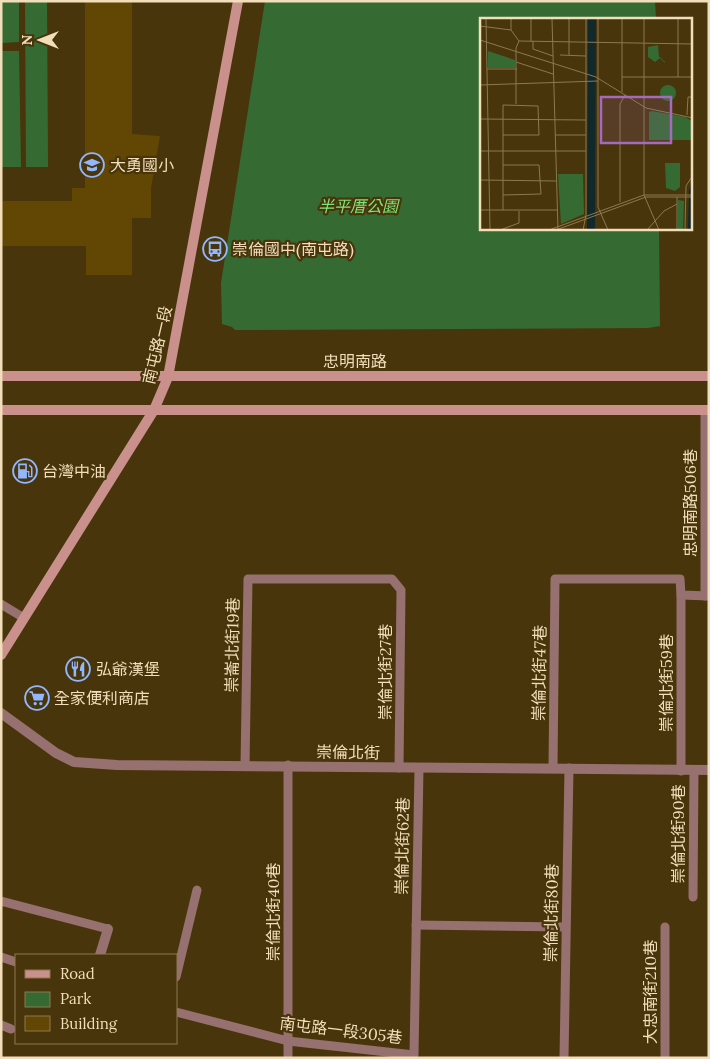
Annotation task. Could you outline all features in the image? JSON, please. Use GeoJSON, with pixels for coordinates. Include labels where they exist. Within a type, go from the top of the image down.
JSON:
{"type":"FeatureCollection","features":[{"type":"Feature","properties":{"kind":"main road","name":"南屯路一段"},"geometry":{"type":"LineString","coordinates":[[1,655],[154,410],[168,376],[238,1]]}},
{"type":"Feature","properties":{"kind":"main road","name":"忠明南路"},"geometry":{"type":"LineString","coordinates":[[1,376],[709,376]]}},
{"type":"Feature","properties":{"kind":"main road"},"geometry":{"type":"LineString","coordinates":[[1,410],[707,410]]}},
{"type":"Feature","properties":{"kind":"street","name":"崇倫北街"},"geometry":{"type":"LineString","coordinates":[[1,713],[56,753],[74,762],[117,765],[709,770]]}},
{"type":"Feature","properties":{"kind":"street"},"geometry":{"type":"LineString","coordinates":[[100,954],[108,929]]}},
{"type":"Feature","properties":{"kind":"lane","name":"忠明南路506巷"},"geometry":{"type":"LineString","coordinates":[[555,579],[680,579],[681,595],[707,596],[707,410]]}},
{"type":"Feature","properties":{"kind":"lane","name":"崇崙北街19巷"},"geometry":{"type":"LineString","coordinates":[[245,766],[248,579],[392,579]]}},
{"type":"Feature","properties":{"kind":"lane","name":"崇倫北街27巷"},"geometry":{"type":"LineString","coordinates":[[392,579],[401,590],[399,768]]}},
{"type":"Feature","properties":{"kind":"lane","name":"崇倫北街47巷"},"geometry":{"type":"LineString","coordinates":[[553,768],[555,579]]}},
{"type":"Feature","properties":{"kind":"lane","name":"崇倫北街59巷"},"geometry":{"type":"LineString","coordinates":[[681,595],[681,771]]}},
{"type":"Feature","properties":{"kind":"lane"},"geometry":{"type":"LineString","coordinates":[[1,604],[24,618]]}},
{"type":"Feature","properties":{"kind":"lane","name":"崇倫北街40巷"},"geometry":{"type":"LineString","coordinates":[[288,765],[288,1058]]}},
{"type":"Feature","properties":{"kind":"lane","name":"崇倫北街62巷"},"geometry":{"type":"LineString","coordinates":[[414,1055],[419,768]]}},
{"type":"Feature","properties":{"kind":"lane","name":"崇倫北街80巷"},"geometry":{"type":"LineString","coordinates":[[564,1058],[568,768]]}},
{"type":"Feature","properties":{"kind":"lane","name":"崇倫北街90巷"},"geometry":{"type":"LineString","coordinates":[[693,897],[694,771]]}},
{"type":"Feature","properties":{"kind":"lane"},"geometry":{"type":"LineString","coordinates":[[178,969],[197,890]]}},
{"type":"Feature","properties":{"kind":"lane"},"geometry":{"type":"LineString","coordinates":[[1,901],[108,929]]}},
{"type":"Feature","properties":{"kind":"lane"},"geometry":{"type":"LineString","coordinates":[[416,925],[565,926]]}},
{"type":"Feature","properties":{"kind":"lane","name":"大忠南街210巷"},"geometry":{"type":"LineString","coordinates":[[665,926],[665,1058]]}},
{"type":"Feature","properties":{"kind":"lane"},"geometry":{"type":"LineString","coordinates":[[1,957],[15,962]]}},
{"type":"Feature","properties":{"kind":"lane","name":"南屯路一段305巷"},"geometry":{"type":"LineString","coordinates":[[178,1012],[288,1040],[414,1055]]}},
{"type":"Feature","properties":{"kind":"lane"},"geometry":{"type":"LineString","coordinates":[[1,1026],[11,1029]]}},
{"type":"Feature","properties":{"kind":"green space"},"geometry":{"type":"Polygon","coordinates":[[[1,1],[19,1],[19,42],[1,43],[1,1]]]}},
{"type":"Feature","properties":{"kind":"green space"},"geometry":{"type":"Polygon","coordinates":[[[25,1],[47,1],[48,167],[26,167],[25,1]]]}},
{"type":"Feature","properties":{"kind":"green space","name":"半平厝公園"},"geometry":{"type":"Polygon","coordinates":[[[265,1],[655,1],[656,18],[480,18],[480,230],[659,230],[660,326],[648,328],[235,330],[222,324],[221,283],[265,1]]]}},
{"type":"Feature","properties":{"kind":"green space"},"geometry":{"type":"Polygon","coordinates":[[[1,51],[19,51],[21,167],[1,167],[1,51]]]}},
{"type":"Feature","properties":{"kind":"building"},"geometry":{"type":"Polygon","coordinates":[[[85,1],[132,1],[132,134],[160,136],[151,188],[151,218],[132,218],[132,275],[86,275],[86,246],[1,246],[1,201],[72,201],[72,188],[85,188],[85,1]]]}},
{"type":"Feature","properties":{"kind":"place","name":"大勇國小"},"geometry":{"type":"Point","coordinates":[92,165]}},
{"type":"Feature","properties":{"kind":"place","name":"崇倫國中(南屯路)"},"geometry":{"type":"Point","coordinates":[215,249]}},
{"type":"Feature","properties":{"kind":"place","name":"台灣中油"},"geometry":{"type":"Point","coordinates":[25,471]}},
{"type":"Feature","properties":{"kind":"place","name":"弘爺漢堡"},"geometry":{"type":"Point","coordinates":[78,669]}},
{"type":"Feature","properties":{"kind":"place","name":"全家便利商店"},"geometry":{"type":"Point","coordinates":[37,698]}}]}
